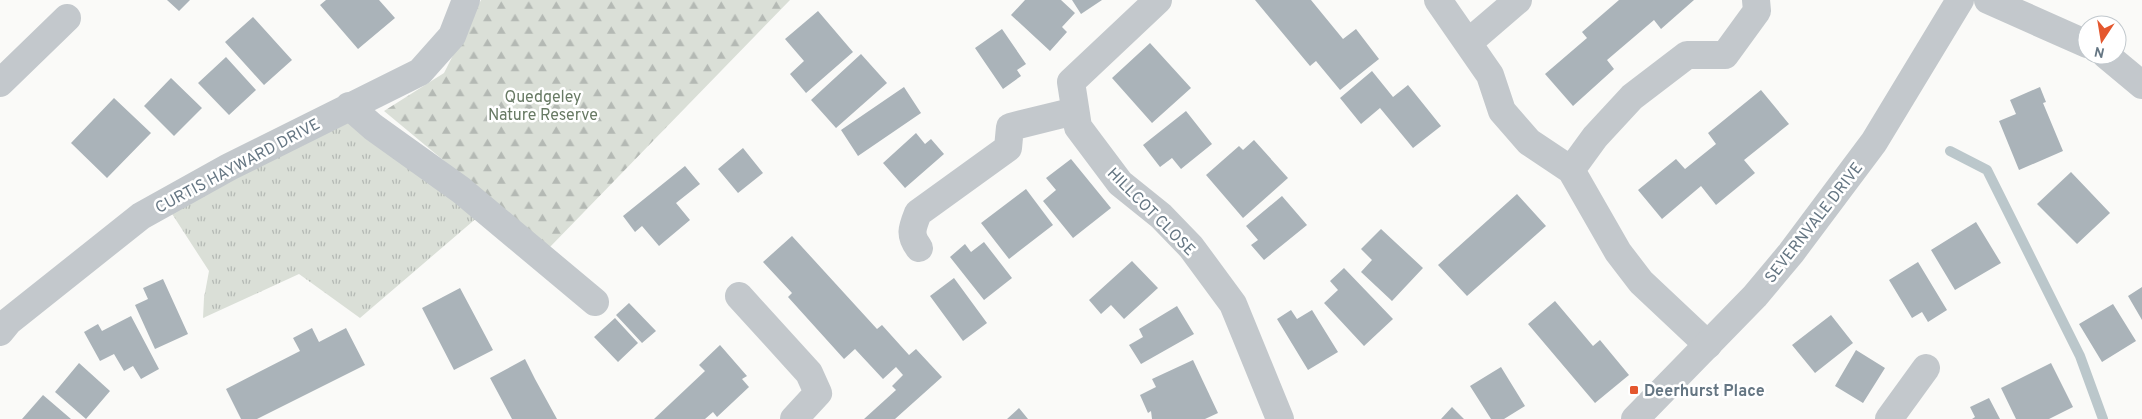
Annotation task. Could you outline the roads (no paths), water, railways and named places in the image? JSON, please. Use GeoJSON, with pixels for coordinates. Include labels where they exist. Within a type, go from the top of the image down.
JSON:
{"type":"FeatureCollection","features":[{"type":"Feature","properties":{"kind":"street","name":"CURTIS HAYWARD DRIVE"},"geometry":{"type":"LineString","coordinates":[[3,322],[141,216],[229,167],[420,72],[452,36],[466,0]]}},
{"type":"Feature","properties":{"kind":"street","name":"HILLCOT CLOSE"},"geometry":{"type":"LineString","coordinates":[[1158,0],[1071,82],[1078,127],[1120,183],[1161,216],[1191,247],[1232,304],[1280,419]]}},
{"type":"Feature","properties":{"kind":"street"},"geometry":{"type":"LineString","coordinates":[[1438,0],[1469,42],[1490,75],[1502,111],[1529,142],[1571,170],[1618,252],[1641,282],[1708,345]]}},
{"type":"Feature","properties":{"kind":"street"},"geometry":{"type":"LineString","coordinates":[[1469,42],[1518,0]]}},
{"type":"Feature","properties":{"kind":"street","name":"SEVERNVALE DRIVE"},"geometry":{"type":"LineString","coordinates":[[1635,419],[1767,282],[1874,142],[1960,0]]}},
{"type":"Feature","properties":{"kind":"street"},"geometry":{"type":"LineString","coordinates":[[1988,0],[2077,40]]}},
{"type":"Feature","properties":{"kind":"street"},"geometry":{"type":"LineString","coordinates":[[1571,170],[1595,136],[1632,97],[1687,55],[1725,55],[1757,5]]}},
{"type":"Feature","properties":{"kind":"street"},"geometry":{"type":"LineString","coordinates":[[0,83],[67,18]]}},
{"type":"Feature","properties":{"kind":"street"},"geometry":{"type":"LineString","coordinates":[[2118,65],[2142,85]]}},
{"type":"Feature","properties":{"kind":"street"},"geometry":{"type":"LineString","coordinates":[[350,106],[373,127],[460,190],[595,302]]}},
{"type":"Feature","properties":{"kind":"street"},"geometry":{"type":"LineString","coordinates":[[919,248],[912,239],[911,229],[918,213],[1008,148],[1010,127],[1075,111]]}},
{"type":"Feature","properties":{"kind":"street"},"geometry":{"type":"LineString","coordinates":[[739,296],[810,373],[818,393],[794,419]]}},
{"type":"Feature","properties":{"kind":"street"},"geometry":{"type":"LineString","coordinates":[[1889,419],[1926,368]]}},
{"type":"Feature","properties":{"kind":"waterway"},"geometry":{"type":"LineString","coordinates":[[1950,151],[1987,170],[2080,356],[2103,419]]}},
{"type":"Feature","properties":{"kind":"place","name":"Deerhurst Place"},"geometry":{"type":"Point","coordinates":[1634,390]}},
{"type":"Feature","properties":{"kind":"park label","name":"Quedgeley Nature Reserve"},"geometry":{"type":"Point","coordinates":[543,105]}}]}
